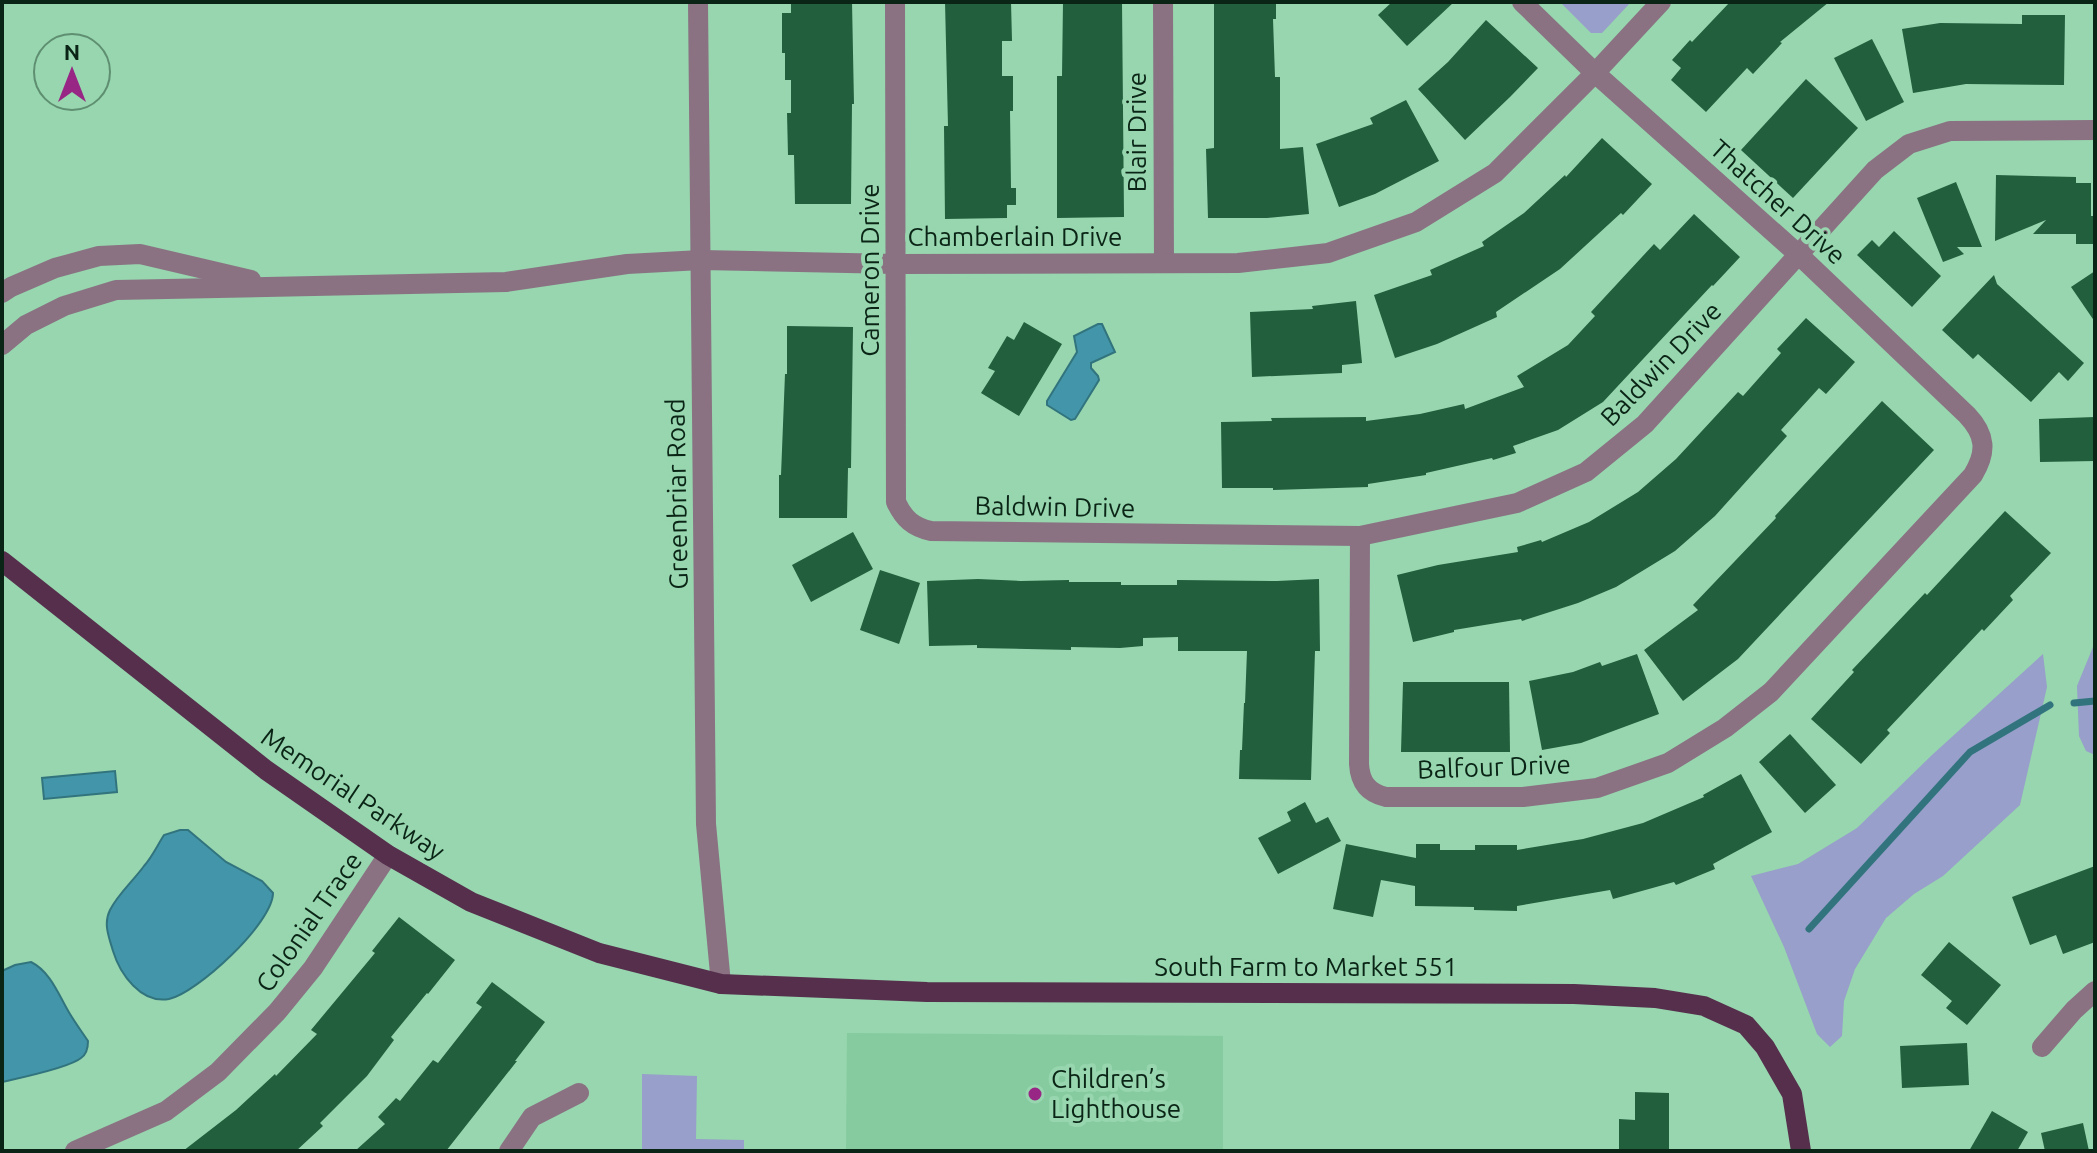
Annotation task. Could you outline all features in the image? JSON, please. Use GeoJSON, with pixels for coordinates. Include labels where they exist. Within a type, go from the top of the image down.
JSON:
{"type":"FeatureCollection","features":[{"type":"Feature","properties":{"kind":"main road","name":"Memorial Parkway"},"geometry":{"type":"LineString","coordinates":[[2,561],[266,770],[388,855],[471,902],[599,953],[721,984]]}},
{"type":"Feature","properties":{"kind":"main road","name":"South Farm to Market 551"},"geometry":{"type":"LineString","coordinates":[[721,984],[927,992],[1574,994],[1655,998],[1704,1006],[1746,1025],[1765,1047],[1792,1094],[1801,1151]]}},
{"type":"Feature","properties":{"kind":"street","name":"Greenbriar Road"},"geometry":{"type":"LineString","coordinates":[[698,2],[706,824],[721,984]]}},
{"type":"Feature","properties":{"kind":"street","name":"Cameron Drive"},"geometry":{"type":"LineString","coordinates":[[895,2],[896,502],[901,513],[919,528]]}},
{"type":"Feature","properties":{"kind":"street","name":"Blair Drive"},"geometry":{"type":"LineString","coordinates":[[1163,2],[1164,263]]}},
{"type":"Feature","properties":{"kind":"street","name":"Thatcher Drive"},"geometry":{"type":"LineString","coordinates":[[1522,2],[1595,73],[1799,255],[1976,425],[1983,451]]}},
{"type":"Feature","properties":{"kind":"street","name":"Chamberlain Drive"},"geometry":{"type":"LineString","coordinates":[[2,345],[26,325],[64,306],[116,290],[506,282],[627,264],[701,260],[896,264],[1238,263],[1328,253],[1416,222],[1495,173],[1661,2]]}},
{"type":"Feature","properties":{"kind":"street","name":"Baldwin Drive"},"geometry":{"type":"LineString","coordinates":[[919,528],[931,531],[1360,536],[1517,503],[1586,472],[1645,424],[1875,170],[1909,144],[1950,131],[2095,130]]}},
{"type":"Feature","properties":{"kind":"street","name":"Chamberlain Drive"},"geometry":{"type":"LineString","coordinates":[[2,293],[55,268],[99,256],[140,254],[278,286]]}},
{"type":"Feature","properties":{"kind":"street","name":"Balfour Drive"},"geometry":{"type":"LineString","coordinates":[[1360,536],[1359,773],[1369,789],[1376,795],[1386,797],[1523,797],[1597,788],[1668,763],[1725,728],[1771,692],[1973,475],[1983,451]]}},
{"type":"Feature","properties":{"kind":"street","name":"Colonial Trace"},"geometry":{"type":"LineString","coordinates":[[75,1151],[166,1111],[218,1072],[277,1012],[313,968],[388,855]]}},
{"type":"Feature","properties":{"kind":"street"},"geometry":{"type":"LineString","coordinates":[[2042,1047],[2095,991]]}},
{"type":"Feature","properties":{"kind":"street"},"geometry":{"type":"LineString","coordinates":[[509,1151],[532,1117],[579,1093]]}},
{"type":"Feature","properties":{"kind":"shaded area"},"geometry":{"type":"Polygon","coordinates":[[[1560,2],[1631,2],[1602,33],[1591,33],[1560,2]]]}},
{"type":"Feature","properties":{"kind":"shaded area"},"geometry":{"type":"Polygon","coordinates":[[[1102,324],[1115,352],[1091,363],[1099,380],[1075,419],[1071,420],[1047,405],[1047,401],[1077,352],[1074,336],[1102,324]]]}},
{"type":"Feature","properties":{"kind":"shaded area"},"geometry":{"type":"Polygon","coordinates":[[[2095,642],[2095,755],[2086,751],[2079,736],[2077,686],[2095,642]]]}},
{"type":"Feature","properties":{"kind":"shaded area"},"geometry":{"type":"Polygon","coordinates":[[[2043,654],[2047,687],[2020,805],[1943,876],[1914,894],[1886,918],[1855,969],[1844,1001],[1842,1036],[1830,1047],[1817,1034],[1784,947],[1751,876],[1798,864],[1857,828],[2043,654]]]}},
{"type":"Feature","properties":{"kind":"shaded area"},"geometry":{"type":"Polygon","coordinates":[[[115,771],[117,792],[44,799],[42,778],[115,771]]]}},
{"type":"Feature","properties":{"kind":"shaded area"},"geometry":{"type":"Polygon","coordinates":[[[188,830],[226,862],[262,881],[273,893],[261,921],[232,955],[182,994],[159,999],[141,992],[126,978],[113,951],[107,920],[113,904],[147,863],[164,835],[188,830]]]}},
{"type":"Feature","properties":{"kind":"shaded area"},"geometry":{"type":"Polygon","coordinates":[[[31,962],[54,985],[88,1041],[86,1053],[75,1062],[2,1082],[2,971],[31,962]]]}},
{"type":"Feature","properties":{"kind":"shaded area","name":"Children’s Lighthouse"},"geometry":{"type":"Polygon","coordinates":[[[847,1033],[1223,1036],[1223,1151],[846,1151],[847,1033]]]}},
{"type":"Feature","properties":{"kind":"shaded area"},"geometry":{"type":"Polygon","coordinates":[[[642,1074],[697,1076],[696,1139],[744,1140],[744,1151],[642,1151],[642,1074]]]}},
{"type":"Feature","properties":{"kind":"building"},"geometry":{"type":"Polygon","coordinates":[[[791,2],[852,2],[854,104],[851,204],[795,204],[794,155],[788,155],[787,113],[791,113],[791,80],[785,80],[785,53],[782,53],[782,13],[791,13],[791,2]]]}},
{"type":"Feature","properties":{"kind":"building"},"geometry":{"type":"Polygon","coordinates":[[[945,2],[1011,2],[1012,41],[1002,41],[1002,76],[1013,76],[1011,188],[1016,188],[1016,205],[1007,205],[1007,218],[945,219],[944,126],[948,126],[945,2]]]}},
{"type":"Feature","properties":{"kind":"building"},"geometry":{"type":"Polygon","coordinates":[[[1063,2],[1122,2],[1124,217],[1057,218],[1057,76],[1062,76],[1063,2]]]}},
{"type":"Feature","properties":{"kind":"building"},"geometry":{"type":"Polygon","coordinates":[[[1214,2],[1276,2],[1276,19],[1273,19],[1275,77],[1280,77],[1280,149],[1303,147],[1309,214],[1208,218],[1206,149],[1214,148],[1214,2]]]}},
{"type":"Feature","properties":{"kind":"building"},"geometry":{"type":"Polygon","coordinates":[[[1392,2],[1454,2],[1407,46],[1378,15],[1392,2]]]}},
{"type":"Feature","properties":{"kind":"building"},"geometry":{"type":"Polygon","coordinates":[[[1730,2],[1829,2],[1780,42],[1753,74],[1747,68],[1706,112],[1671,80],[1681,68],[1672,60],[1730,2]]]}},
{"type":"Feature","properties":{"kind":"building"},"geometry":{"type":"Polygon","coordinates":[[[2022,15],[2065,15],[2064,85],[1966,84],[1913,93],[1902,29],[1940,23],[2022,24],[2022,15]]]}},
{"type":"Feature","properties":{"kind":"building"},"geometry":{"type":"Polygon","coordinates":[[[1486,20],[1538,68],[1465,140],[1418,89],[1448,62],[1486,20]]]}},
{"type":"Feature","properties":{"kind":"building"},"geometry":{"type":"Polygon","coordinates":[[[1872,39],[1904,102],[1866,121],[1834,58],[1872,39]]]}},
{"type":"Feature","properties":{"kind":"building"},"geometry":{"type":"Polygon","coordinates":[[[1806,79],[1858,128],[1793,198],[1741,150],[1806,79]]]}},
{"type":"Feature","properties":{"kind":"building"},"geometry":{"type":"Polygon","coordinates":[[[1406,100],[1439,161],[1375,194],[1339,207],[1316,144],[1373,124],[1370,118],[1406,100]]]}},
{"type":"Feature","properties":{"kind":"building"},"geometry":{"type":"Polygon","coordinates":[[[1602,138],[1652,184],[1623,215],[1621,213],[1560,269],[1496,312],[1497,317],[1437,344],[1395,358],[1374,295],[1432,275],[1430,270],[1484,246],[1482,242],[1524,213],[1566,177],[1602,138]]]}},
{"type":"Feature","properties":{"kind":"building"},"geometry":{"type":"Polygon","coordinates":[[[1996,175],[2076,177],[2076,183],[2091,183],[2095,244],[2076,244],[2076,234],[2033,234],[2046,220],[1995,241],[1996,175]]]}},
{"type":"Feature","properties":{"kind":"building"},"geometry":{"type":"Polygon","coordinates":[[[1956,182],[1982,247],[1957,247],[1964,254],[1943,262],[1917,198],[1956,182]]]}},
{"type":"Feature","properties":{"kind":"building"},"geometry":{"type":"Polygon","coordinates":[[[1694,214],[1740,257],[1603,402],[1558,430],[1513,446],[1516,453],[1493,460],[1368,484],[1368,487],[1222,488],[1221,422],[1366,417],[1366,421],[1464,404],[1465,409],[1524,387],[1517,376],[1568,345],[1595,316],[1591,312],[1654,244],[1660,250],[1694,214]]]}},
{"type":"Feature","properties":{"kind":"building"},"geometry":{"type":"Polygon","coordinates":[[[1894,231],[1941,276],[1912,307],[1857,255],[1872,240],[1879,247],[1894,231]]]}},
{"type":"Feature","properties":{"kind":"building"},"geometry":{"type":"Polygon","coordinates":[[[2095,271],[2095,322],[2071,287],[2095,271]]]}},
{"type":"Feature","properties":{"kind":"building"},"geometry":{"type":"Polygon","coordinates":[[[1994,275],[1997,284],[2084,363],[2068,381],[2059,372],[2031,402],[1978,354],[1973,359],[1942,330],[1994,275]]]}},
{"type":"Feature","properties":{"kind":"building"},"geometry":{"type":"Polygon","coordinates":[[[1356,301],[1362,363],[1342,365],[1342,373],[1252,377],[1250,312],[1313,309],[1312,306],[1356,301]]]}},
{"type":"Feature","properties":{"kind":"building"},"geometry":{"type":"Polygon","coordinates":[[[1806,318],[1855,362],[1826,394],[1819,388],[1781,430],[1787,436],[1715,516],[1675,551],[1616,587],[1578,603],[1522,621],[1454,630],[1413,642],[1397,575],[1518,552],[1517,547],[1542,542],[1589,522],[1638,492],[1676,459],[1738,392],[1743,396],[1781,353],[1777,349],[1806,318]]]}},
{"type":"Feature","properties":{"kind":"building"},"geometry":{"type":"Polygon","coordinates":[[[1024,322],[1062,344],[1019,416],[981,393],[995,371],[988,368],[1007,336],[1014,340],[1024,322]]]}},
{"type":"Feature","properties":{"kind":"building"},"geometry":{"type":"Polygon","coordinates":[[[787,326],[853,327],[851,468],[848,468],[847,518],[779,518],[787,326]]]}},
{"type":"Feature","properties":{"kind":"building"},"geometry":{"type":"Polygon","coordinates":[[[1882,401],[1934,450],[1738,659],[1683,701],[1644,650],[1698,610],[1693,605],[1882,401]]]}},
{"type":"Feature","properties":{"kind":"building"},"geometry":{"type":"Polygon","coordinates":[[[2095,417],[2095,461],[2040,462],[2039,419],[2095,417]]]}},
{"type":"Feature","properties":{"kind":"building"},"geometry":{"type":"Polygon","coordinates":[[[2005,511],[2051,553],[2010,596],[2013,600],[1887,730],[1890,733],[1861,764],[1811,719],[1854,672],[1852,670],[2005,511]]]}},
{"type":"Feature","properties":{"kind":"building"},"geometry":{"type":"Polygon","coordinates":[[[853,532],[873,569],[811,602],[792,565],[853,532]]]}},
{"type":"Feature","properties":{"kind":"building"},"geometry":{"type":"Polygon","coordinates":[[[880,570],[920,583],[899,644],[860,630],[880,570]]]}},
{"type":"Feature","properties":{"kind":"building"},"geometry":{"type":"Polygon","coordinates":[[[978,579],[1177,585],[1177,580],[1319,579],[1320,651],[1315,651],[1311,780],[1239,779],[1247,651],[1178,651],[1178,637],[1143,638],[1143,646],[1071,647],[1071,650],[929,646],[927,581],[978,579]]]}},
{"type":"Feature","properties":{"kind":"building"},"geometry":{"type":"Polygon","coordinates":[[[1637,654],[1659,714],[1581,743],[1542,750],[1529,681],[1573,672],[1600,662],[1602,666],[1637,654]]]}},
{"type":"Feature","properties":{"kind":"building"},"geometry":{"type":"Polygon","coordinates":[[[1403,682],[1509,682],[1510,752],[1401,752],[1403,682]]]}},
{"type":"Feature","properties":{"kind":"building"},"geometry":{"type":"Polygon","coordinates":[[[1790,734],[1836,785],[1805,813],[1759,762],[1790,734]]]}},
{"type":"Feature","properties":{"kind":"building"},"geometry":{"type":"Polygon","coordinates":[[[1741,774],[1772,832],[1713,864],[1715,869],[1676,885],[1674,882],[1613,899],[1610,890],[1517,906],[1517,911],[1415,906],[1415,886],[1381,880],[1373,917],[1333,909],[1346,844],[1416,858],[1416,844],[1440,844],[1440,850],[1475,850],[1475,845],[1517,845],[1517,850],[1583,839],[1643,823],[1704,797],[1741,774]]]}},
{"type":"Feature","properties":{"kind":"building"},"geometry":{"type":"Polygon","coordinates":[[[1305,802],[1316,823],[1328,817],[1341,841],[1278,874],[1258,838],[1291,821],[1287,812],[1305,802]]]}},
{"type":"Feature","properties":{"kind":"building"},"geometry":{"type":"Polygon","coordinates":[[[2095,866],[2095,942],[2063,954],[2056,935],[2030,945],[2012,897],[2095,866]]]}},
{"type":"Feature","properties":{"kind":"building"},"geometry":{"type":"Polygon","coordinates":[[[399,917],[455,960],[391,1037],[394,1040],[367,1076],[320,1123],[323,1126],[296,1151],[183,1151],[276,1076],[317,1034],[311,1030],[375,953],[372,951],[399,917]]]}},
{"type":"Feature","properties":{"kind":"building"},"geometry":{"type":"Polygon","coordinates":[[[1949,942],[2001,985],[1967,1025],[1946,1008],[1952,1001],[1921,975],[1949,942]]]}},
{"type":"Feature","properties":{"kind":"building"},"geometry":{"type":"Polygon","coordinates":[[[492,982],[545,1022],[446,1151],[355,1151],[385,1124],[378,1117],[396,1098],[400,1101],[433,1060],[438,1063],[482,1007],[476,1003],[492,982]]]}},
{"type":"Feature","properties":{"kind":"building"},"geometry":{"type":"Polygon","coordinates":[[[1967,1043],[1969,1085],[1902,1088],[1900,1046],[1967,1043]]]}},
{"type":"Feature","properties":{"kind":"building"},"geometry":{"type":"Polygon","coordinates":[[[1635,1092],[1669,1093],[1669,1151],[1619,1151],[1619,1119],[1635,1120],[1635,1092]]]}},
{"type":"Feature","properties":{"kind":"building"},"geometry":{"type":"Polygon","coordinates":[[[1992,1111],[2028,1132],[2017,1151],[1969,1151],[1992,1111]]]}},
{"type":"Feature","properties":{"kind":"building"},"geometry":{"type":"Polygon","coordinates":[[[2083,1123],[2089,1151],[2045,1151],[2041,1133],[2083,1123]]]}},
{"type":"Feature","properties":{"kind":"waterway"},"geometry":{"type":"LineString","coordinates":[[2074,703],[2095,701]]}},
{"type":"Feature","properties":{"kind":"waterway"},"geometry":{"type":"LineString","coordinates":[[1809,929],[1970,752],[2050,705]]}},
{"type":"Feature","properties":{"kind":"place","name":"Children’s Lighthouse"},"geometry":{"type":"Point","coordinates":[1035,1094]}}]}
